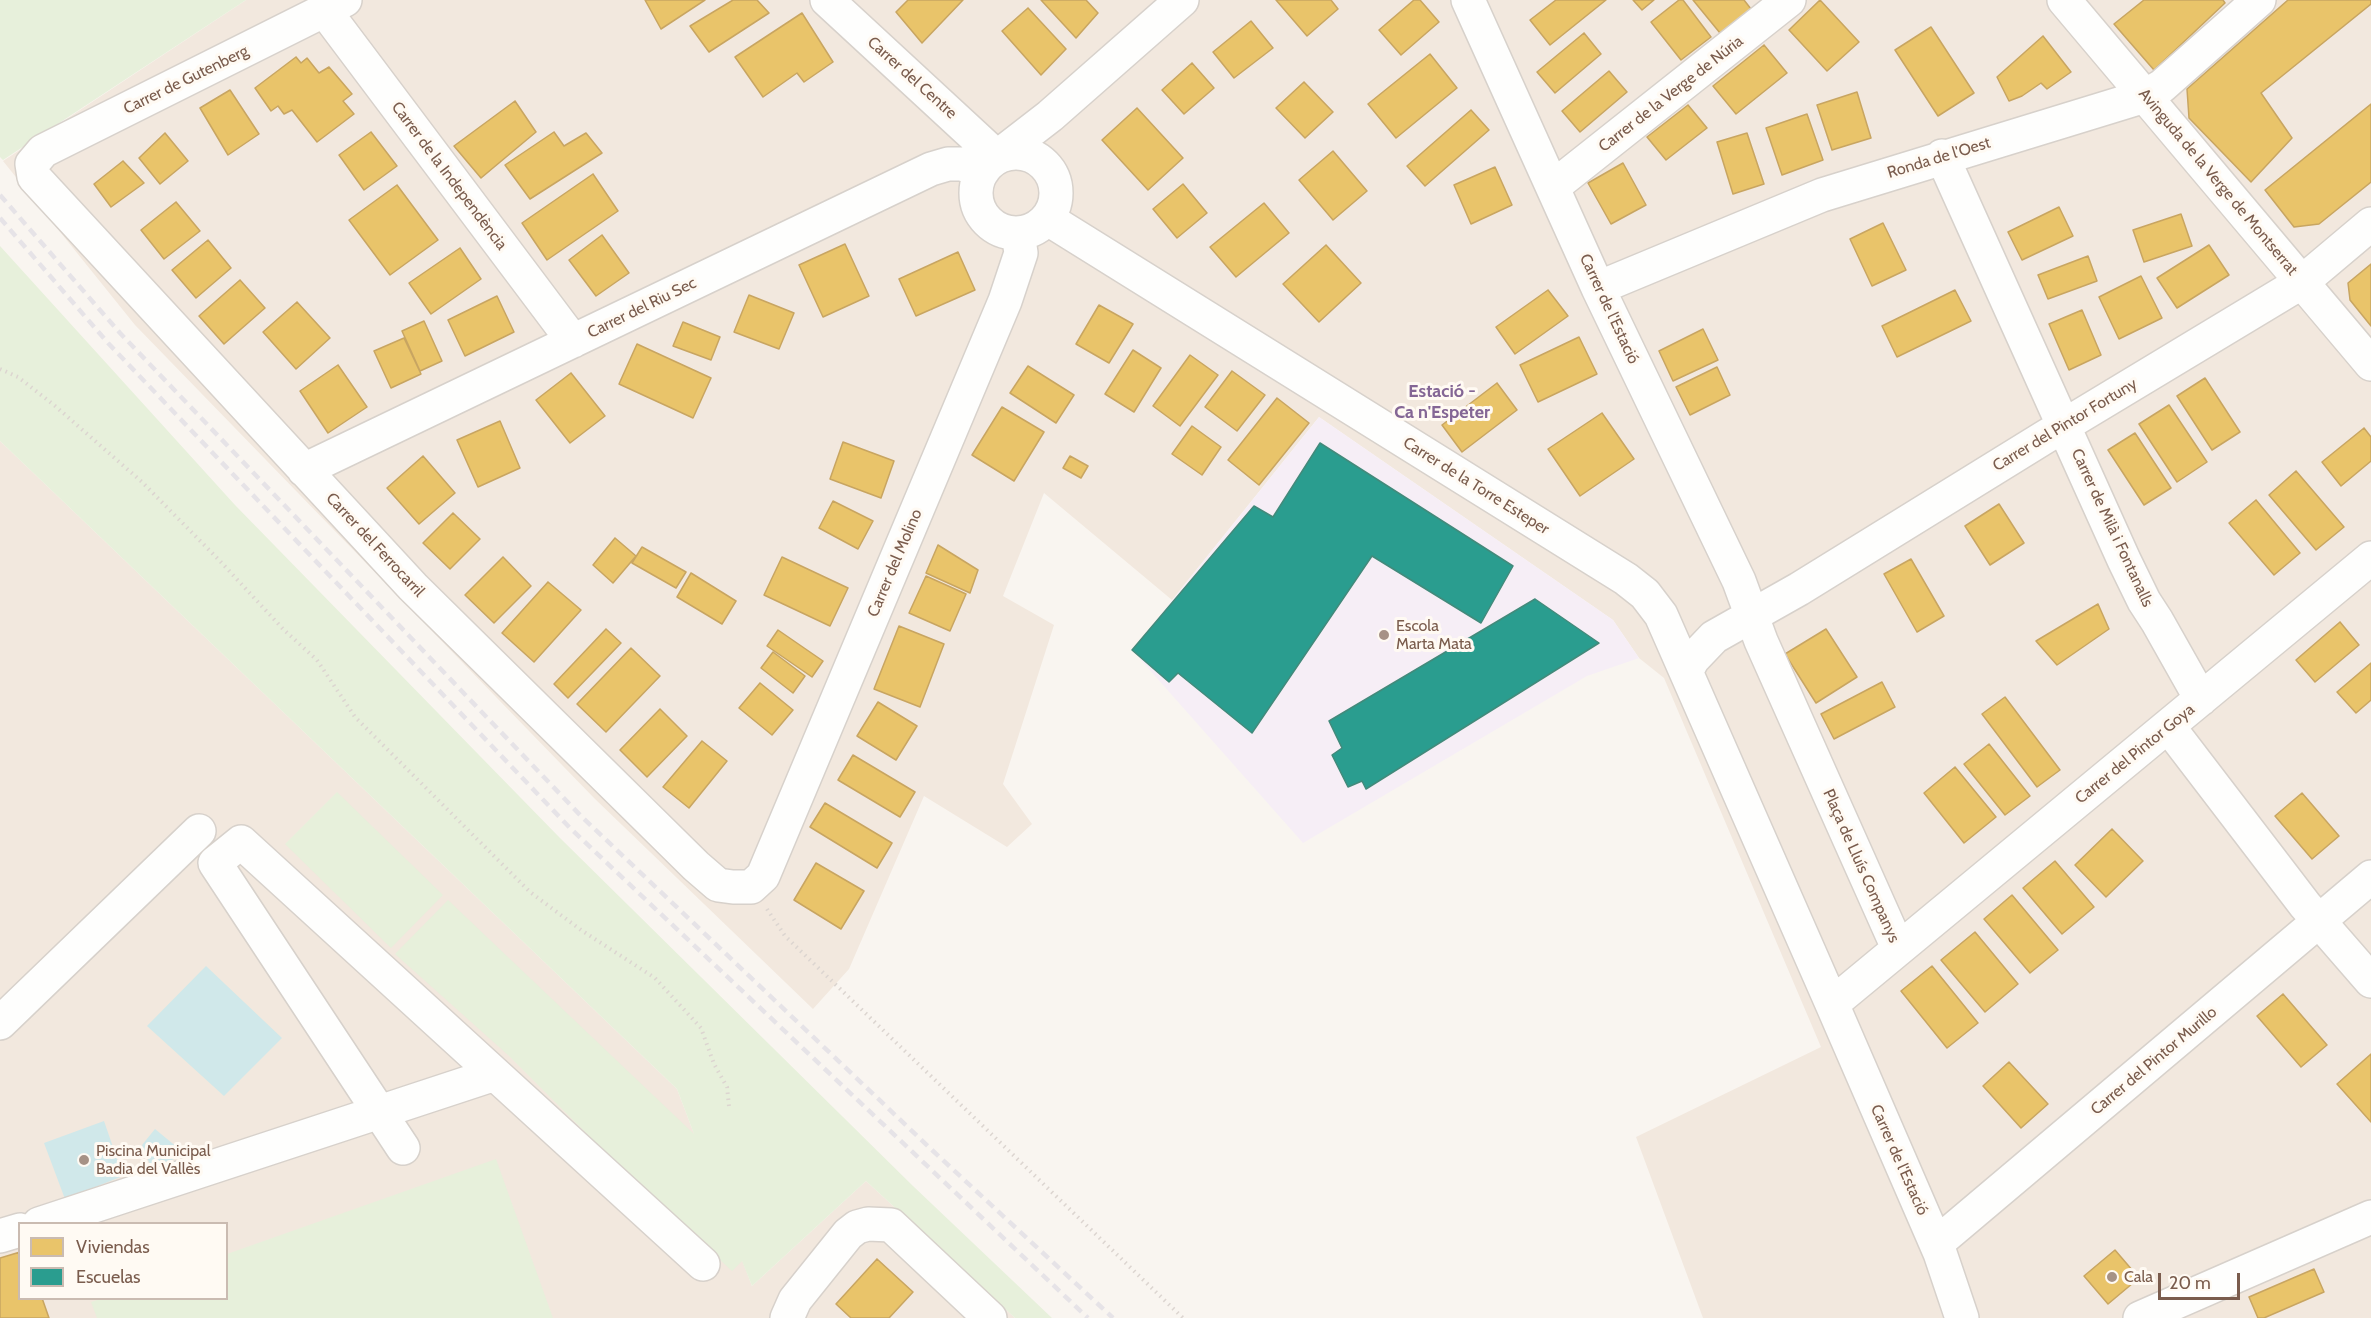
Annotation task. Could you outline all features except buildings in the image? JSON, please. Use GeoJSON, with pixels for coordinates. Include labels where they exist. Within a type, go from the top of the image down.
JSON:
{"type":"FeatureCollection","features":[{"type":"Feature","properties":{"kind":"street","name":"Carrer del Centre"},"geometry":{"type":"LineString","coordinates":[[826,0],[990,164]]}},
{"type":"Feature","properties":{"kind":"street"},"geometry":{"type":"LineString","coordinates":[[990,164],[1018,152],[1032,155],[1044,163],[1053,175],[1057,189],[1056,203],[1048,219],[1037,228],[1018,233],[1004,232],[988,222],[980,210],[976,197],[979,177],[990,164],[1050,116],[1182,0]]}},
{"type":"Feature","properties":{"kind":"street","name":"Carrer de l'Estació"},"geometry":{"type":"LineString","coordinates":[[1468,0],[1598,288],[1738,581],[1751,616]]}},
{"type":"Feature","properties":{"kind":"street","name":"Carrer de la Verge de Núria"},"geometry":{"type":"LineString","coordinates":[[1553,187],[1789,0]]}},
{"type":"Feature","properties":{"kind":"street","name":"Avinguda de la Verge de Montserrat"},"geometry":{"type":"LineString","coordinates":[[2064,0],[2371,364]]}},
{"type":"Feature","properties":{"kind":"street","name":"Ronda de l'Oest"},"geometry":{"type":"LineString","coordinates":[[1598,288],[1822,195],[1942,156],[2145,96],[2162,86],[2259,0]]}},
{"type":"Feature","properties":{"kind":"street","name":"Carrer de Gutenberg"},"geometry":{"type":"LineString","coordinates":[[32,164],[43,151],[335,6]]}},
{"type":"Feature","properties":{"kind":"street","name":"Carrer de la Independència"},"geometry":{"type":"LineString","coordinates":[[335,6],[573,341]]}},
{"type":"Feature","properties":{"kind":"street"},"geometry":{"type":"LineString","coordinates":[[1044,163],[1043,128],[1050,116]]}},
{"type":"Feature","properties":{"kind":"street","name":"Carrer de Milà i Fontanalls"},"geometry":{"type":"LineString","coordinates":[[1942,156],[2144,601],[2201,699]]}},
{"type":"Feature","properties":{"kind":"street","name":"Carrer del Ferrocarril"},"geometry":{"type":"LineString","coordinates":[[32,164],[34,177],[413,587],[696,866],[718,885],[751,886]]}},
{"type":"Feature","properties":{"kind":"street","name":"Carrer del Riu Sec"},"geometry":{"type":"LineString","coordinates":[[304,470],[931,169],[948,164],[990,164]]}},
{"type":"Feature","properties":{"kind":"street","name":"Carrer de la Torre Esteper"},"geometry":{"type":"LineString","coordinates":[[1048,219],[1626,579],[1645,594],[1661,615],[1686,672]]}},
{"type":"Feature","properties":{"kind":"street","name":"Carrer del Pintor Fortuny"},"geometry":{"type":"LineString","coordinates":[[1751,616],[2302,282],[2371,224]]}},
{"type":"Feature","properties":{"kind":"street","name":"Carrer del Molino"},"geometry":{"type":"LineString","coordinates":[[751,886],[763,876],[1005,301],[1021,253],[1018,233]]}},
{"type":"Feature","properties":{"kind":"street","name":"Carrer del Pintor Goya"},"geometry":{"type":"LineString","coordinates":[[1898,948],[2371,558]]}},
{"type":"Feature","properties":{"kind":"street"},"geometry":{"type":"LineString","coordinates":[[1751,616],[1714,637],[1693,659],[1686,672],[1832,1004]]}},
{"type":"Feature","properties":{"kind":"street","name":"Plaça de Lluís Companys"},"geometry":{"type":"LineString","coordinates":[[1751,616],[1898,948],[1832,1004]]}},
{"type":"Feature","properties":{"kind":"street"},"geometry":{"type":"LineString","coordinates":[[2168,726],[2319,921],[2371,981]]}},
{"type":"Feature","properties":{"kind":"street"},"geometry":{"type":"LineString","coordinates":[[0,1023],[199,831]]}},
{"type":"Feature","properties":{"kind":"street"},"geometry":{"type":"LineString","coordinates":[[403,1148],[214,863],[241,842],[337,913],[421,992],[495,1074],[595,1153],[635,1191],[703,1264]]}},
{"type":"Feature","properties":{"kind":"street","name":"Carrer del Pintor Murillo"},"geometry":{"type":"LineString","coordinates":[[1936,1244],[2371,877]]}},
{"type":"Feature","properties":{"kind":"street","name":"Carrer de l'Estació"},"geometry":{"type":"LineString","coordinates":[[1832,1004],[1936,1244],[1962,1318]]}},
{"type":"Feature","properties":{"kind":"street"},"geometry":{"type":"LineString","coordinates":[[45,1222],[495,1074]]}},
{"type":"Feature","properties":{"kind":"street"},"geometry":{"type":"LineString","coordinates":[[2140,1318],[2201,1306],[2371,1217]]}},
{"type":"Feature","properties":{"kind":"street"},"geometry":{"type":"LineString","coordinates":[[787,1318],[795,1300],[848,1234],[857,1227],[868,1224],[891,1226],[990,1318]]}},
{"type":"Feature","properties":{"kind":"street"},"geometry":{"type":"LineString","coordinates":[[0,1236],[18,1231]]}},
{"type":"Feature","properties":{"kind":"path"},"geometry":{"type":"LineString","coordinates":[[0,369],[18,377],[54,405],[142,482],[284,630],[317,660],[355,717],[530,892],[581,930],[655,978],[701,1028],[714,1065],[728,1087],[729,1106]]}},
{"type":"Feature","properties":{"kind":"path"},"geometry":{"type":"LineString","coordinates":[[751,886],[785,936],[1183,1318]]}},
{"type":"Feature","properties":{"kind":"shaded area"},"geometry":{"type":"Polygon","coordinates":[[[246,0],[2371,0],[2371,1318],[1703,1318],[1636,1137],[1821,1047],[1664,678],[1639,658],[1613,620],[1319,417],[1172,600],[1044,493],[1003,596],[1054,625],[1003,784],[1032,824],[1007,847],[924,796],[849,969],[813,1009],[595,799],[135,325],[3,161],[246,0]]]}},
{"type":"Feature","properties":{"kind":"shaded area","name":"Escola Marta Mata"},"geometry":{"type":"Polygon","coordinates":[[[1319,417],[1613,620],[1639,658],[1587,676],[1303,843],[1132,650],[1319,417]]]}},
{"type":"Feature","properties":{"kind":"shaded area"},"geometry":{"type":"Polygon","coordinates":[[[0,441],[677,1089],[752,1286],[866,1181],[1015,1318],[0,1318],[0,441]]]}},
{"type":"Feature","properties":{"kind":"green space"},"geometry":{"type":"Polygon","coordinates":[[[0,0],[246,0],[3,160],[0,157],[0,0]]]}},
{"type":"Feature","properties":{"kind":"green space"},"geometry":{"type":"Polygon","coordinates":[[[0,246],[235,505],[560,838],[913,1186],[1052,1318],[1015,1318],[866,1181],[752,1286],[742,1261],[732,1271],[620,1167],[508,1055],[395,954],[448,900],[694,1134],[677,1089],[0,441],[0,246]]]}},
{"type":"Feature","properties":{"kind":"green space"},"geometry":{"type":"Polygon","coordinates":[[[337,792],[443,895],[391,948],[285,844],[337,792]]]}},
{"type":"Feature","properties":{"kind":"green space"},"geometry":{"type":"Polygon","coordinates":[[[496,1159],[553,1318],[97,1318],[91,1302],[97,1300],[228,1300],[228,1254],[496,1159]]]}},
{"type":"Feature","properties":{"kind":"water"},"geometry":{"type":"Polygon","coordinates":[[[206,966],[282,1038],[224,1096],[147,1026],[206,966]]]}},
{"type":"Feature","properties":{"kind":"water","name":"Piscina Municipal Badia del Vallès"},"geometry":{"type":"Polygon","coordinates":[[[104,1121],[123,1176],[65,1199],[44,1143],[104,1121]]]}},
{"type":"Feature","properties":{"kind":"water"},"geometry":{"type":"Polygon","coordinates":[[[155,1129],[178,1148],[180,1157],[151,1167],[142,1145],[155,1129]]]}},
{"type":"Feature","properties":{"kind":"railway"},"geometry":{"type":"LineString","coordinates":[[0,195],[120,333],[581,816],[932,1150],[1113,1318]]}},
{"type":"Feature","properties":{"kind":"railway"},"geometry":{"type":"LineString","coordinates":[[0,218],[108,343],[570,828],[1088,1318]]}},
{"type":"Feature","properties":{"kind":"place","name":"Escola Marta Mata"},"geometry":{"type":"Point","coordinates":[1384,635]}},
{"type":"Feature","properties":{"kind":"place","name":"Piscina Municipal Badia del Vallès"},"geometry":{"type":"Point","coordinates":[84,1160]}},
{"type":"Feature","properties":{"kind":"place","name":"Cala"},"geometry":{"type":"Point","coordinates":[2112,1277]}},
{"type":"Feature","properties":{"kind":"district","name":"Estació - Ca n'Espeter"},"geometry":{"type":"Point","coordinates":[1442,402]}}]}
